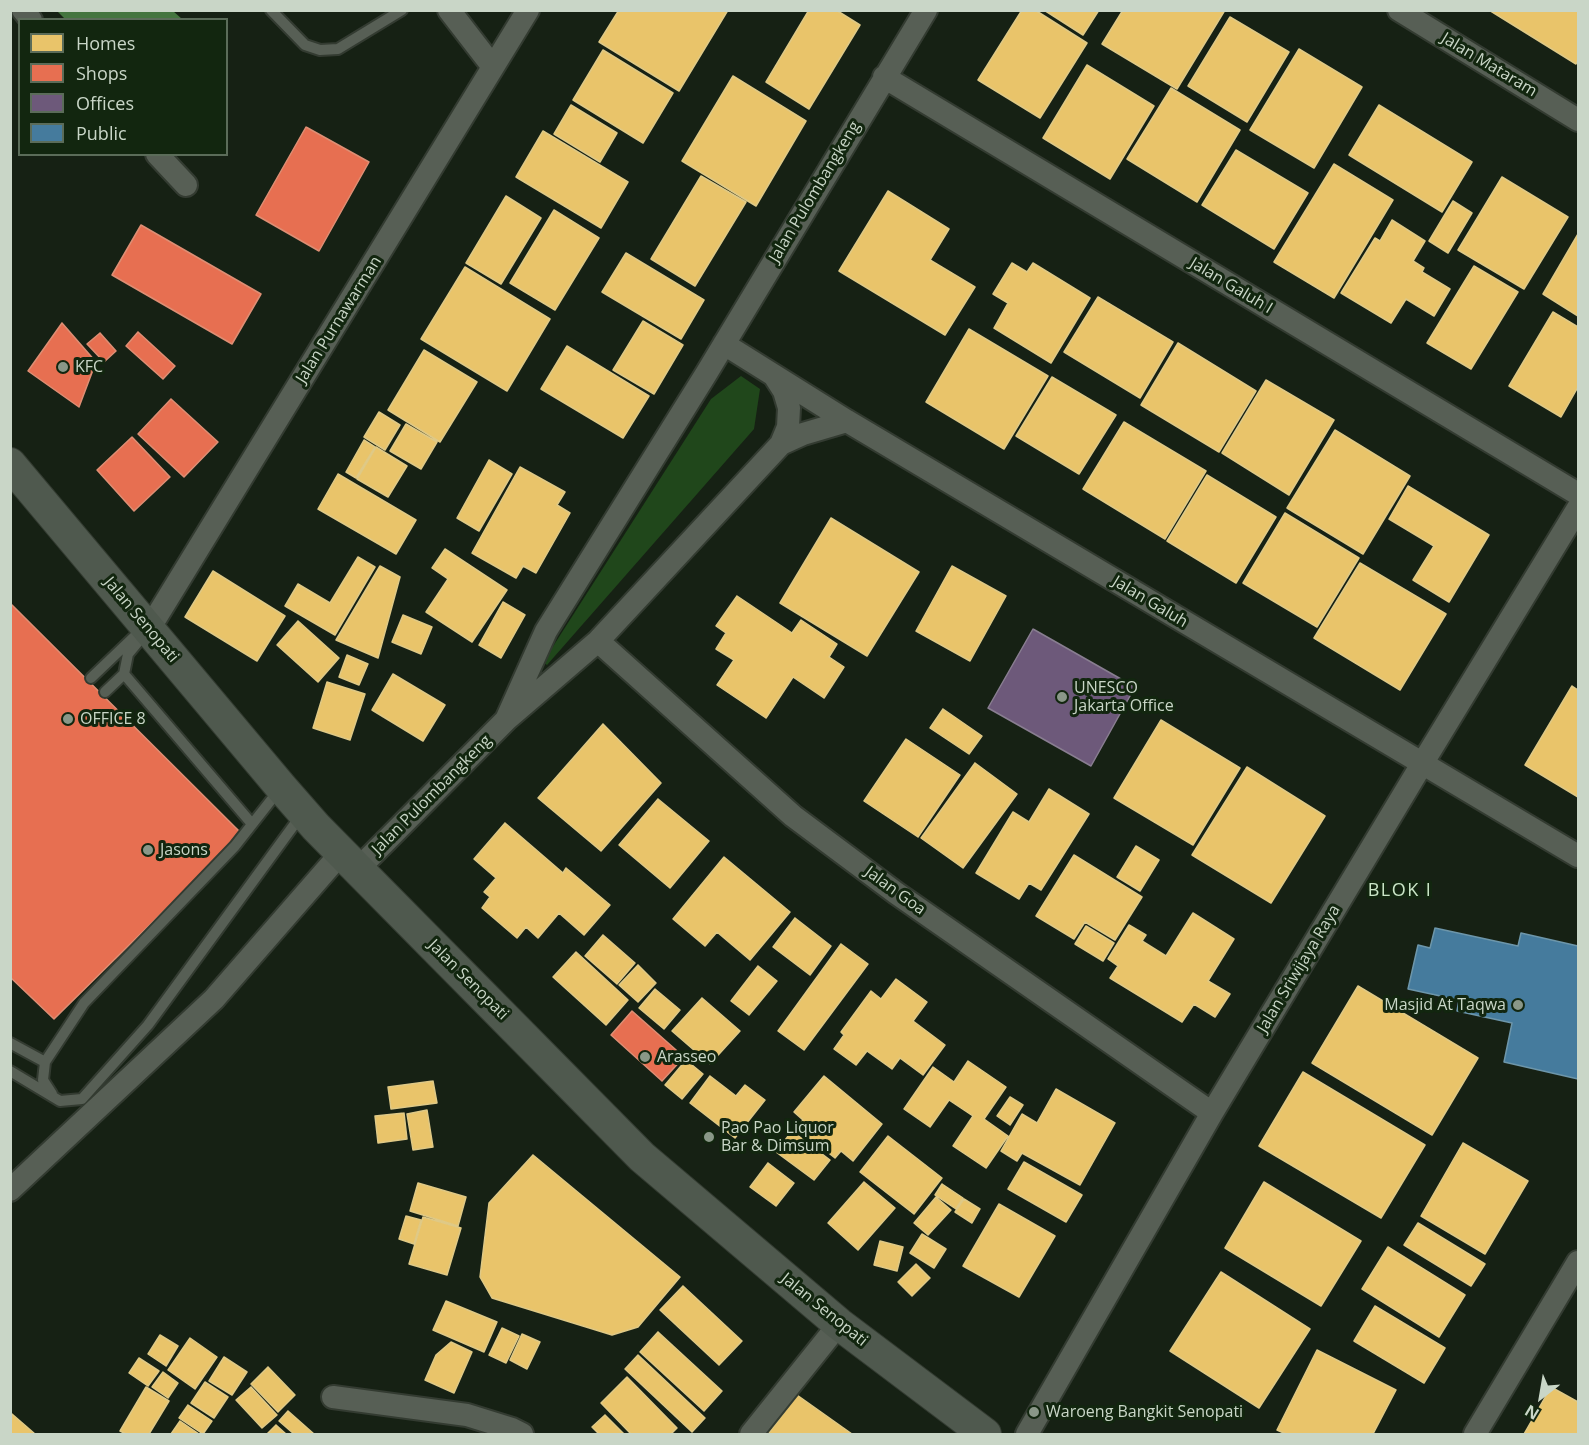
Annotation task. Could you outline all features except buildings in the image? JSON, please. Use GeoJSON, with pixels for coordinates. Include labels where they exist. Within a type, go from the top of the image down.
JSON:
{"type":"FeatureCollection","features":[{"type":"Feature","properties":{"kind":"main road","name":"Jalan Senopati"},"geometry":{"type":"LineString","coordinates":[[10,464],[281,787],[350,861],[642,1157],[839,1324],[985,1434]]}},
{"type":"Feature","properties":{"kind":"street"},"geometry":{"type":"LineString","coordinates":[[449,10],[494,67]]}},
{"type":"Feature","properties":{"kind":"street","name":"Jalan Purnawarman"},"geometry":{"type":"LineString","coordinates":[[147,627],[528,10]]}},
{"type":"Feature","properties":{"kind":"street","name":"Jalan Pulombangkeng"},"geometry":{"type":"LineString","coordinates":[[506,720],[546,632],[706,374],[926,10]]}},
{"type":"Feature","properties":{"kind":"street","name":"Jalan Mataram"},"geometry":{"type":"LineString","coordinates":[[1399,10],[1578,120]]}},
{"type":"Feature","properties":{"kind":"street","name":"Jalan Galuh I"},"geometry":{"type":"LineString","coordinates":[[884,77],[1578,494]]}},
{"type":"Feature","properties":{"kind":"street"},"geometry":{"type":"LineString","coordinates":[[160,156],[186,185]]}},
{"type":"Feature","properties":{"kind":"street","name":"Jalan Galuh"},"geometry":{"type":"LineString","coordinates":[[723,344],[847,421],[1578,856]]}},
{"type":"Feature","properties":{"kind":"street"},"geometry":{"type":"LineString","coordinates":[[706,374],[724,366],[741,364],[773,375]]}},
{"type":"Feature","properties":{"kind":"street","name":"Jalan Pulombangkeng"},"geometry":{"type":"LineString","coordinates":[[10,1190],[214,999],[350,861],[506,720],[550,685],[598,641],[781,444],[789,427],[789,408],[784,391],[773,375]]}},
{"type":"Feature","properties":{"kind":"street","name":"Jalan Pulombangkeng"},"geometry":{"type":"LineString","coordinates":[[781,444],[803,434],[847,421]]}},
{"type":"Feature","properties":{"kind":"street","name":"Jalan Sriwijaya Raya"},"geometry":{"type":"LineString","coordinates":[[1027,1434],[1212,1113],[1578,508]]}},
{"type":"Feature","properties":{"kind":"street","name":"Jalan Goa"},"geometry":{"type":"LineString","coordinates":[[598,641],[793,816],[896,893],[1212,1113]]}},
{"type":"Feature","properties":{"kind":"street"},"geometry":{"type":"LineString","coordinates":[[529,669],[532,677],[550,685]]}},
{"type":"Feature","properties":{"kind":"street"},"geometry":{"type":"LineString","coordinates":[[1475,1434],[1578,1262]]}},
{"type":"Feature","properties":{"kind":"street"},"geometry":{"type":"LineString","coordinates":[[751,1434],[839,1324]]}},
{"type":"Feature","properties":{"kind":"street"},"geometry":{"type":"LineString","coordinates":[[333,1397],[467,1415],[522,1434]]}},
{"type":"Feature","properties":{"kind":"lane"},"geometry":{"type":"LineString","coordinates":[[271,10],[305,45],[320,50],[338,49],[402,10]]}},
{"type":"Feature","properties":{"kind":"lane"},"geometry":{"type":"LineString","coordinates":[[105,692],[124,674],[128,654],[147,627]]}},
{"type":"Feature","properties":{"kind":"lane"},"geometry":{"type":"LineString","coordinates":[[91,678],[147,627]]}},
{"type":"Feature","properties":{"kind":"lane"},"geometry":{"type":"LineString","coordinates":[[124,674],[252,824]]}},
{"type":"Feature","properties":{"kind":"lane"},"geometry":{"type":"LineString","coordinates":[[60,1101],[49,1091],[43,1080],[45,1062],[84,1003],[235,846],[281,787]]}},
{"type":"Feature","properties":{"kind":"lane"},"geometry":{"type":"LineString","coordinates":[[10,1071],[60,1101],[82,1099],[148,1024],[304,812]]}},
{"type":"Feature","properties":{"kind":"lane"},"geometry":{"type":"LineString","coordinates":[[10,1043],[45,1062]]}},
{"type":"Feature","properties":{"kind":"shaded area"},"geometry":{"type":"Polygon","coordinates":[[[57,11],[173,11],[181,18],[64,18],[57,11]]]}},
{"type":"Feature","properties":{"kind":"shaded area"},"geometry":{"type":"Polygon","coordinates":[[[741,376],[760,389],[754,429],[547,665],[543,662],[711,399],[741,376]]]}},
{"type":"Feature","properties":{"kind":"place","name":"KFC"},"geometry":{"type":"Point","coordinates":[63,367]}},
{"type":"Feature","properties":{"kind":"place","name":"UNESCO Jakarta Office"},"geometry":{"type":"Point","coordinates":[1062,697]}},
{"type":"Feature","properties":{"kind":"place","name":"OFFICE 8"},"geometry":{"type":"Point","coordinates":[68,719]}},
{"type":"Feature","properties":{"kind":"place","name":"Jasons"},"geometry":{"type":"Point","coordinates":[148,850]}},
{"type":"Feature","properties":{"kind":"place","name":"Masjid At Taqwa"},"geometry":{"type":"Point","coordinates":[1518,1005]}},
{"type":"Feature","properties":{"kind":"place","name":"Arasseo"},"geometry":{"type":"Point","coordinates":[645,1057]}},
{"type":"Feature","properties":{"kind":"place","name":"Pao Pao Liquor Bar & Dimsum"},"geometry":{"type":"Point","coordinates":[709,1137]}},
{"type":"Feature","properties":{"kind":"place","name":"Waroeng Bangkit Senopati"},"geometry":{"type":"Point","coordinates":[1034,1412]}},
{"type":"Feature","properties":{"kind":"district","name":"BLOK I"},"geometry":{"type":"Point","coordinates":[1400,891]}}]}
